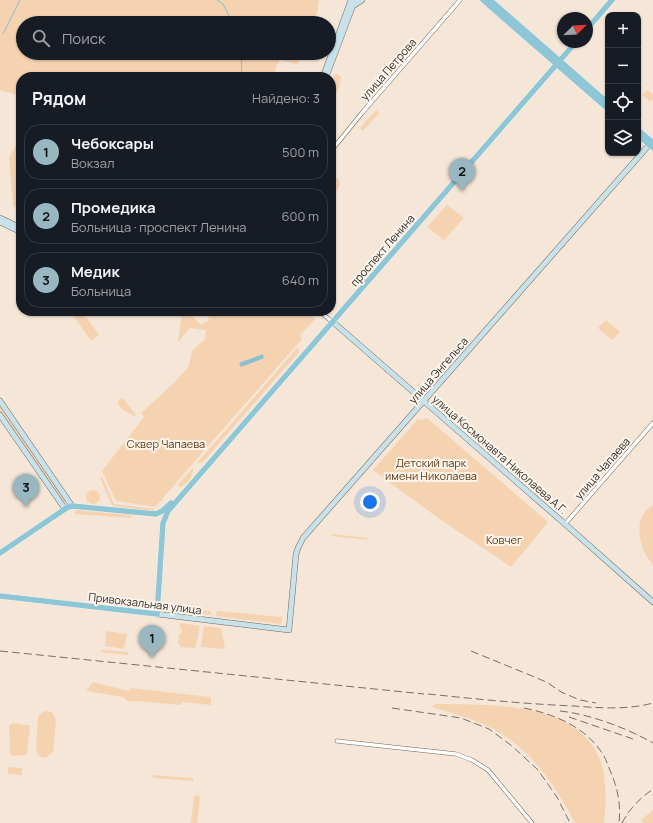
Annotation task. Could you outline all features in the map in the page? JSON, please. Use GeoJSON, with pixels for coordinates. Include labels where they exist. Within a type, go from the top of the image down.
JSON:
{"type":"FeatureCollection","features":[{"type":"Feature","properties":{"kind":"main road"},"geometry":{"type":"LineString","coordinates":[[483,0],[605,102]]}},
{"type":"Feature","properties":{"kind":"main road"},"geometry":{"type":"LineString","coordinates":[[490,0],[605,106]]}},
{"type":"Feature","properties":{"kind":"main road"},"geometry":{"type":"LineString","coordinates":[[593,17],[608,0]]}},
{"type":"Feature","properties":{"kind":"main road"},"geometry":{"type":"LineString","coordinates":[[593,22],[612,0]]}},
{"type":"Feature","properties":{"kind":"main road","name":"проспект Ленина"},"geometry":{"type":"LineString","coordinates":[[557,62],[567,48]]}},
{"type":"Feature","properties":{"kind":"main road","name":"проспект Ленина"},"geometry":{"type":"LineString","coordinates":[[336,315],[570,48]]}},
{"type":"Feature","properties":{"kind":"main road"},"geometry":{"type":"LineString","coordinates":[[641,133],[652,143]]}},
{"type":"Feature","properties":{"kind":"main road"},"geometry":{"type":"LineString","coordinates":[[641,137],[652,143]]}},
{"type":"Feature","properties":{"kind":"main road","name":"проспект Ленина"},"geometry":{"type":"LineString","coordinates":[[156,514],[170,504],[335,316]]}},
{"type":"Feature","properties":{"kind":"main road","name":"проспект Ленина"},"geometry":{"type":"LineString","coordinates":[[157,614],[163,523],[171,508],[331,321]]}},
{"type":"Feature","properties":{"kind":"main road"},"geometry":{"type":"LineString","coordinates":[[0,553],[64,509],[72,506],[156,514],[161,517],[163,523]]}},
{"type":"Feature","properties":{"kind":"main road","name":"Привокзальная улица"},"geometry":{"type":"LineString","coordinates":[[0,596],[157,614]]}},
{"type":"Feature","properties":{"kind":"street"},"geometry":{"type":"LineString","coordinates":[[348,0],[350,7]]}},
{"type":"Feature","properties":{"kind":"street"},"geometry":{"type":"LineString","coordinates":[[336,48],[351,0]]}},
{"type":"Feature","properties":{"kind":"street"},"geometry":{"type":"LineString","coordinates":[[336,43],[350,7],[355,0]]}},
{"type":"Feature","properties":{"kind":"street"},"geometry":{"type":"LineString","coordinates":[[350,7],[362,0]]}},
{"type":"Feature","properties":{"kind":"street","name":"улица Петрова"},"geometry":{"type":"LineString","coordinates":[[336,145],[377,95],[460,0]]}},
{"type":"Feature","properties":{"kind":"street"},"geometry":{"type":"LineString","coordinates":[[325,72],[330,60]]}},
{"type":"Feature","properties":{"kind":"street"},"geometry":{"type":"LineString","coordinates":[[328,72],[332,60]]}},
{"type":"Feature","properties":{"kind":"street","name":"улица Энгельса"},"geometry":{"type":"LineString","coordinates":[[288,630],[296,554],[300,544],[423,402],[652,143]]}},
{"type":"Feature","properties":{"kind":"street"},"geometry":{"type":"LineString","coordinates":[[0,218],[16,228]]}},
{"type":"Feature","properties":{"kind":"street"},"geometry":{"type":"LineString","coordinates":[[0,222],[16,226]]}},
{"type":"Feature","properties":{"kind":"street","name":"улица Космонавта Николаева А.Г."},"geometry":{"type":"LineString","coordinates":[[326,316],[653,602]]}},
{"type":"Feature","properties":{"kind":"street"},"geometry":{"type":"LineString","coordinates":[[0,401],[72,506]]}},
{"type":"Feature","properties":{"kind":"street"},"geometry":{"type":"LineString","coordinates":[[0,415],[64,509]]}},
{"type":"Feature","properties":{"kind":"street"},"geometry":{"type":"LineString","coordinates":[[6,425],[13,420]]}},
{"type":"Feature","properties":{"kind":"street","name":"улица Чапаева"},"geometry":{"type":"LineString","coordinates":[[565,524],[653,423]]}},
{"type":"Feature","properties":{"kind":"street","name":"Привокзальная улица"},"geometry":{"type":"LineString","coordinates":[[157,614],[288,630]]}},
{"type":"Feature","properties":{"kind":"street"},"geometry":{"type":"LineString","coordinates":[[337,742],[456,754],[472,760],[488,770],[532,823]]}},
{"type":"Feature","properties":{"kind":"green space"},"geometry":{"type":"Polygon","coordinates":[[[0,0],[319,0],[316,16],[16,16],[16,60],[280,60],[274,72],[16,72],[16,95],[0,90],[0,0]]]}},
{"type":"Feature","properties":{"kind":"green space"},"geometry":{"type":"Polygon","coordinates":[[[283,60],[299,60],[297,65],[283,60]]]}},
{"type":"Feature","properties":{"kind":"green space"},"geometry":{"type":"Polygon","coordinates":[[[336,73],[341,77],[336,94],[336,73]]]}},
{"type":"Feature","properties":{"kind":"green space"},"geometry":{"type":"Polygon","coordinates":[[[647,90],[653,95],[653,99],[650,102],[642,95],[647,90]]]}},
{"type":"Feature","properties":{"kind":"green space"},"geometry":{"type":"Polygon","coordinates":[[[376,110],[379,113],[363,131],[360,128],[376,110]]]}},
{"type":"Feature","properties":{"kind":"green space"},"geometry":{"type":"Polygon","coordinates":[[[16,145],[16,208],[13,206],[9,158],[16,145]]]}},
{"type":"Feature","properties":{"kind":"green space"},"geometry":{"type":"Polygon","coordinates":[[[336,178],[340,182],[336,192],[336,178]]]}},
{"type":"Feature","properties":{"kind":"green space"},"geometry":{"type":"Polygon","coordinates":[[[447,205],[464,218],[444,240],[427,227],[447,205]]]}},
{"type":"Feature","properties":{"kind":"green space"},"geometry":{"type":"Polygon","coordinates":[[[74,316],[86,316],[99,335],[91,341],[74,316]]]}},
{"type":"Feature","properties":{"kind":"green space","name":"Сквер Чапаева"},"geometry":{"type":"Polygon","coordinates":[[[181,316],[193,316],[201,325],[209,320],[208,316],[312,316],[315,319],[300,335],[302,339],[155,507],[116,501],[102,471],[144,417],[141,413],[174,383],[188,367],[193,350],[205,339],[206,330],[190,328],[178,342],[181,316]]]}},
{"type":"Feature","properties":{"kind":"green space"},"geometry":{"type":"Polygon","coordinates":[[[606,320],[620,332],[612,340],[598,328],[606,320]]]}},
{"type":"Feature","properties":{"kind":"green space"},"geometry":{"type":"Polygon","coordinates":[[[297,348],[300,351],[202,463],[197,463],[297,348]]]}},
{"type":"Feature","properties":{"kind":"green space"},"geometry":{"type":"Polygon","coordinates":[[[123,398],[136,415],[135,416],[123,410],[118,404],[118,401],[123,398]]]}},
{"type":"Feature","properties":{"kind":"green space"},"geometry":{"type":"Polygon","coordinates":[[[0,404],[66,502],[63,503],[0,414],[0,404]]]}},
{"type":"Feature","properties":{"kind":"green space","name":"Детский парк имени Николаева"},"geometry":{"type":"Polygon","coordinates":[[[427,418],[548,522],[511,567],[438,518],[373,470],[418,419],[421,420],[427,418]]]}},
{"type":"Feature","properties":{"kind":"green space"},"geometry":{"type":"Polygon","coordinates":[[[193,468],[190,479],[186,484],[180,487],[178,484],[193,468]]]}},
{"type":"Feature","properties":{"kind":"green space"},"geometry":{"type":"Polygon","coordinates":[[[102,477],[114,504],[155,509],[154,511],[112,506],[100,478],[102,477]]]}},
{"type":"Feature","properties":{"kind":"green space"},"geometry":{"type":"Polygon","coordinates":[[[90,490],[96,490],[100,494],[100,500],[96,504],[90,504],[86,500],[86,494],[90,490]]]}},
{"type":"Feature","properties":{"kind":"green space"},"geometry":{"type":"Polygon","coordinates":[[[653,505],[653,565],[648,559],[641,543],[640,525],[646,510],[653,505]]]}},
{"type":"Feature","properties":{"kind":"green space"},"geometry":{"type":"Polygon","coordinates":[[[75,510],[131,515],[132,518],[75,514],[75,510]]]}},
{"type":"Feature","properties":{"kind":"green space"},"geometry":{"type":"Polygon","coordinates":[[[332,534],[367,538],[368,540],[331,536],[332,534]]]}},
{"type":"Feature","properties":{"kind":"green space"},"geometry":{"type":"Polygon","coordinates":[[[102,600],[135,604],[135,607],[102,603],[102,600]]]}},
{"type":"Feature","properties":{"kind":"green space"},"geometry":{"type":"Polygon","coordinates":[[[179,608],[211,611],[211,615],[178,612],[179,608]]]}},
{"type":"Feature","properties":{"kind":"green space"},"geometry":{"type":"Polygon","coordinates":[[[217,611],[282,617],[281,624],[216,616],[217,611]]]}},
{"type":"Feature","properties":{"kind":"green space"},"geometry":{"type":"Polygon","coordinates":[[[180,623],[200,626],[196,646],[193,648],[181,647],[178,643],[179,634],[181,634],[182,628],[180,628],[180,623]]]}},
{"type":"Feature","properties":{"kind":"green space"},"geometry":{"type":"Polygon","coordinates":[[[204,626],[221,628],[225,649],[201,647],[204,626]]]}},
{"type":"Feature","properties":{"kind":"green space"},"geometry":{"type":"Polygon","coordinates":[[[106,631],[127,634],[124,649],[105,646],[106,631]]]}},
{"type":"Feature","properties":{"kind":"green space"},"geometry":{"type":"Polygon","coordinates":[[[102,650],[129,652],[128,655],[101,652],[102,650]]]}},
{"type":"Feature","properties":{"kind":"green space"},"geometry":{"type":"Polygon","coordinates":[[[93,682],[129,691],[130,688],[210,697],[211,705],[182,702],[181,705],[135,701],[129,702],[123,697],[86,691],[93,682]]]}},
{"type":"Feature","properties":{"kind":"green space"},"geometry":{"type":"Polygon","coordinates":[[[435,704],[505,706],[530,710],[553,717],[573,727],[590,742],[601,762],[606,792],[604,823],[575,823],[550,781],[540,768],[516,744],[489,727],[432,707],[435,704]]]}},
{"type":"Feature","properties":{"kind":"green space"},"geometry":{"type":"Polygon","coordinates":[[[44,711],[52,712],[56,720],[53,752],[46,758],[39,756],[36,749],[38,716],[44,711]]]}},
{"type":"Feature","properties":{"kind":"green space"},"geometry":{"type":"Polygon","coordinates":[[[12,723],[30,726],[27,755],[13,756],[10,753],[9,726],[12,723]]]}},
{"type":"Feature","properties":{"kind":"green space"},"geometry":{"type":"Polygon","coordinates":[[[8,767],[22,768],[22,775],[8,774],[8,767]]]}},
{"type":"Feature","properties":{"kind":"green space"},"geometry":{"type":"Polygon","coordinates":[[[150,775],[193,778],[193,781],[155,778],[150,775]]]}},
{"type":"Feature","properties":{"kind":"green space"},"geometry":{"type":"Polygon","coordinates":[[[199,795],[200,798],[197,823],[191,823],[194,796],[199,795]]]}},
{"type":"Feature","properties":{"kind":"green space"},"geometry":{"type":"Polygon","coordinates":[[[653,810],[653,823],[644,823],[641,820],[653,810]]]}},
{"type":"Feature","properties":{"kind":"water"},"geometry":{"type":"Polygon","coordinates":[[[263,354],[264,358],[241,367],[239,363],[263,354]]]}},
{"type":"Feature","properties":{"kind":"waterway"},"geometry":{"type":"LineString","coordinates":[[3,34],[20,0]]}},
{"type":"Feature","properties":{"kind":"waterway"},"geometry":{"type":"LineString","coordinates":[[217,0],[223,4],[229,16]]}},
{"type":"Feature","properties":{"kind":"waterway"},"geometry":{"type":"LineString","coordinates":[[241,60],[242,72]]}},
{"type":"Feature","properties":{"kind":"railway"},"geometry":{"type":"LineString","coordinates":[[0,651],[424,694]]}},
{"type":"Feature","properties":{"kind":"railway"},"geometry":{"type":"LineString","coordinates":[[471,651],[537,678],[548,683],[561,692],[580,700],[596,703]]}},
{"type":"Feature","properties":{"kind":"railway"},"geometry":{"type":"LineString","coordinates":[[428,694],[519,703],[604,708],[634,707],[653,703]]}},
{"type":"Feature","properties":{"kind":"railway"},"geometry":{"type":"LineString","coordinates":[[392,708],[461,718],[489,729],[512,746],[538,770],[557,797],[570,823]]}},
{"type":"Feature","properties":{"kind":"railway"},"geometry":{"type":"LineString","coordinates":[[524,708],[556,717],[576,727],[593,741],[602,753],[616,786],[619,804],[619,823]]}},
{"type":"Feature","properties":{"kind":"railway"},"geometry":{"type":"LineString","coordinates":[[560,711],[583,715],[608,722],[653,743]]}},
{"type":"Feature","properties":{"kind":"railway"},"geometry":{"type":"LineString","coordinates":[[569,717],[633,739]]}},
{"type":"Feature","properties":{"kind":"railway"},"geometry":{"type":"LineString","coordinates":[[622,823],[635,804],[653,789]]}},
{"type":"Feature","properties":{"kind":"place","name":"Промедика"},"geometry":{"type":"Point","coordinates":[462,191]}},
{"type":"Feature","properties":{"kind":"place","name":"Медик"},"geometry":{"type":"Point","coordinates":[26,507]}},
{"type":"Feature","properties":{"kind":"place","name":"Чебоксары"},"geometry":{"type":"Point","coordinates":[152,658]}},
{"type":"Feature","properties":{"kind":"park label","name":"Ковчег"},"geometry":{"type":"Point","coordinates":[504,539]}}]}
